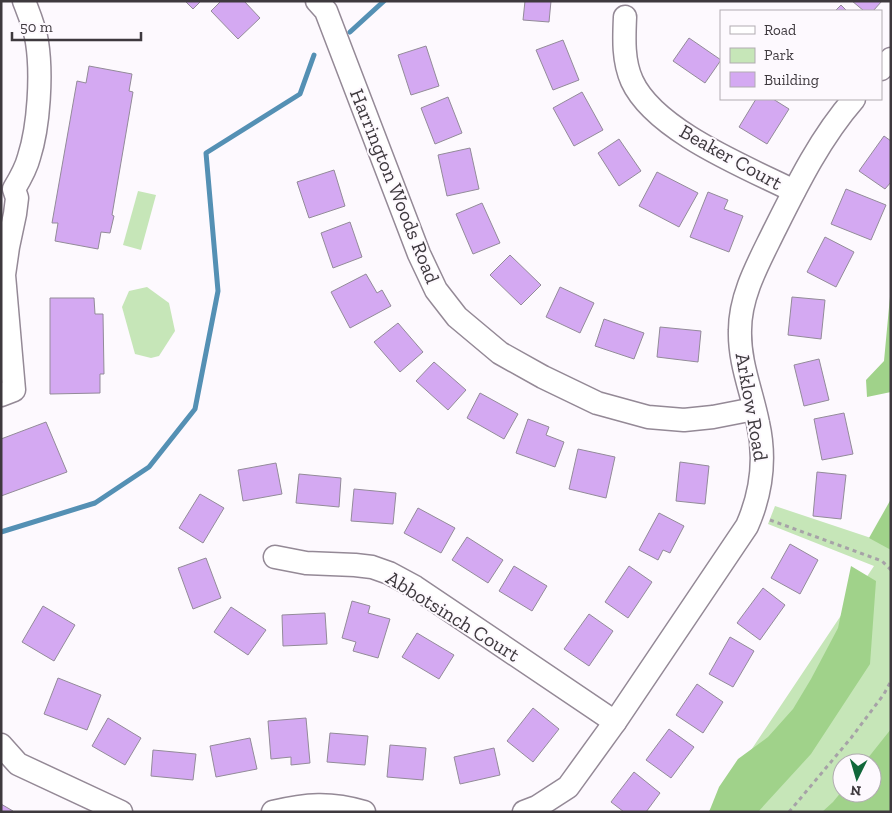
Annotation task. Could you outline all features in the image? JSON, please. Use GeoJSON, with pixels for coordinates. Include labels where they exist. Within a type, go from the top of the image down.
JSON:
{"type":"FeatureCollection","features":[{"type":"Feature","properties":{"kind":"street"},"geometry":{"type":"LineString","coordinates":[[1,395],[14,390],[4,275],[16,214],[17,198],[8,188],[23,174],[29,157],[35,129],[38,100],[37,41],[24,1]]}},
{"type":"Feature","properties":{"kind":"street","name":"Harrington Woods Road"},"geometry":{"type":"LineString","coordinates":[[317,1],[326,11],[419,254],[436,290],[458,317],[500,353],[543,377],[597,403],[648,417],[684,420],[713,417],[754,409]]}},
{"type":"Feature","properties":{"kind":"street","name":"Beaker Court"},"geometry":{"type":"LineString","coordinates":[[625,17],[626,63],[632,82],[644,101],[664,119],[696,141],[794,191]]}},
{"type":"Feature","properties":{"kind":"street"},"geometry":{"type":"LineString","coordinates":[[882,68],[891,59]]}},
{"type":"Feature","properties":{"kind":"street","name":"Arklow Road"},"geometry":{"type":"LineString","coordinates":[[524,812],[538,807],[568,787],[615,722],[750,519],[757,498],[763,468],[762,444],[742,354],[741,312],[753,275],[794,191],[838,117],[853,100]]}},
{"type":"Feature","properties":{"kind":"street","name":"Abbotsinch Court"},"geometry":{"type":"LineString","coordinates":[[274,557],[306,563],[355,565],[389,573],[415,587],[615,722]]}},
{"type":"Feature","properties":{"kind":"street"},"geometry":{"type":"LineString","coordinates":[[1,745],[18,764],[121,812]]}},
{"type":"Feature","properties":{"kind":"street"},"geometry":{"type":"LineString","coordinates":[[273,812],[300,806],[321,805],[364,812]]}},
{"type":"Feature","properties":{"kind":"path"},"geometry":{"type":"LineString","coordinates":[[765,518],[882,561],[891,570]]}},
{"type":"Feature","properties":{"kind":"path"},"geometry":{"type":"LineString","coordinates":[[789,812],[851,738],[884,694],[891,681]]}},
{"type":"Feature","properties":{"kind":"green space"},"geometry":{"type":"Polygon","coordinates":[[[138,191],[156,195],[141,250],[123,245],[138,191]]]}},
{"type":"Feature","properties":{"kind":"green space"},"geometry":{"type":"Polygon","coordinates":[[[891,286],[891,392],[867,397],[866,380],[884,361],[891,286]]]}},
{"type":"Feature","properties":{"kind":"green space"},"geometry":{"type":"Polygon","coordinates":[[[147,287],[169,303],[175,331],[159,356],[151,358],[135,354],[122,307],[129,291],[147,287]]]}},
{"type":"Feature","properties":{"kind":"green space"},"geometry":{"type":"Polygon","coordinates":[[[891,499],[891,550],[869,538],[891,499]]]}},
{"type":"Feature","properties":{"kind":"green space"},"geometry":{"type":"Polygon","coordinates":[[[775,506],[889,544],[891,542],[891,812],[708,812],[717,801],[874,566],[768,524],[775,506]]]}},
{"type":"Feature","properties":{"kind":"green space"},"geometry":{"type":"Polygon","coordinates":[[[851,566],[876,581],[870,664],[811,754],[758,812],[709,812],[719,787],[738,759],[768,737],[793,709],[811,679],[838,628],[851,566]]]}},
{"type":"Feature","properties":{"kind":"green space"},"geometry":{"type":"Polygon","coordinates":[[[891,729],[891,812],[822,812],[832,803],[882,803],[882,753],[872,753],[891,729]]]}},
{"type":"Feature","properties":{"kind":"building"},"geometry":{"type":"Polygon","coordinates":[[[185,1],[201,1],[193,9],[185,1]]]}},
{"type":"Feature","properties":{"kind":"building"},"geometry":{"type":"Polygon","coordinates":[[[221,1],[244,1],[260,18],[238,39],[211,11],[221,1]]]}},
{"type":"Feature","properties":{"kind":"building"},"geometry":{"type":"Polygon","coordinates":[[[525,1],[551,1],[549,22],[523,20],[525,1]]]}},
{"type":"Feature","properties":{"kind":"building"},"geometry":{"type":"Polygon","coordinates":[[[852,1],[882,1],[874,10],[863,10],[852,1]]]}},
{"type":"Feature","properties":{"kind":"building"},"geometry":{"type":"Polygon","coordinates":[[[841,5],[846,10],[836,10],[841,5]]]}},
{"type":"Feature","properties":{"kind":"building"},"geometry":{"type":"Polygon","coordinates":[[[689,38],[720,59],[705,83],[673,61],[689,38]]]}},
{"type":"Feature","properties":{"kind":"building"},"geometry":{"type":"Polygon","coordinates":[[[563,40],[579,80],[553,90],[536,50],[563,40]]]}},
{"type":"Feature","properties":{"kind":"building"},"geometry":{"type":"Polygon","coordinates":[[[426,46],[439,86],[411,95],[398,55],[426,46]]]}},
{"type":"Feature","properties":{"kind":"building"},"geometry":{"type":"Polygon","coordinates":[[[89,66],[132,74],[129,91],[133,92],[112,215],[114,216],[110,233],[101,232],[98,249],[55,241],[58,223],[52,223],[77,81],[86,83],[89,66]]]}},
{"type":"Feature","properties":{"kind":"building"},"geometry":{"type":"Polygon","coordinates":[[[582,92],[603,130],[574,146],[553,108],[582,92]]]}},
{"type":"Feature","properties":{"kind":"building"},"geometry":{"type":"Polygon","coordinates":[[[448,97],[462,133],[435,144],[421,108],[448,97]]]}},
{"type":"Feature","properties":{"kind":"building"},"geometry":{"type":"Polygon","coordinates":[[[755,100],[775,100],[789,109],[767,144],[739,127],[755,100]]]}},
{"type":"Feature","properties":{"kind":"building"},"geometry":{"type":"Polygon","coordinates":[[[884,136],[891,141],[891,182],[885,189],[859,171],[884,136]]]}},
{"type":"Feature","properties":{"kind":"building"},"geometry":{"type":"Polygon","coordinates":[[[619,139],[641,171],[619,186],[598,153],[619,139]]]}},
{"type":"Feature","properties":{"kind":"building"},"geometry":{"type":"Polygon","coordinates":[[[470,148],[479,189],[447,196],[438,155],[470,148]]]}},
{"type":"Feature","properties":{"kind":"building"},"geometry":{"type":"Polygon","coordinates":[[[334,170],[345,206],[309,218],[297,182],[334,170]]]}},
{"type":"Feature","properties":{"kind":"building"},"geometry":{"type":"Polygon","coordinates":[[[657,172],[698,193],[679,227],[639,206],[657,172]]]}},
{"type":"Feature","properties":{"kind":"building"},"geometry":{"type":"Polygon","coordinates":[[[846,189],[886,205],[871,240],[831,224],[846,189]]]}},
{"type":"Feature","properties":{"kind":"building"},"geometry":{"type":"Polygon","coordinates":[[[708,192],[728,200],[724,209],[743,216],[729,252],[690,237],[708,192]]]}},
{"type":"Feature","properties":{"kind":"building"},"geometry":{"type":"Polygon","coordinates":[[[482,203],[500,243],[473,254],[456,214],[482,203]]]}},
{"type":"Feature","properties":{"kind":"building"},"geometry":{"type":"Polygon","coordinates":[[[350,222],[362,257],[333,268],[321,233],[350,222]]]}},
{"type":"Feature","properties":{"kind":"building"},"geometry":{"type":"Polygon","coordinates":[[[825,237],[854,252],[836,287],[807,272],[825,237]]]}},
{"type":"Feature","properties":{"kind":"building"},"geometry":{"type":"Polygon","coordinates":[[[510,255],[541,285],[521,305],[490,275],[510,255]]]}},
{"type":"Feature","properties":{"kind":"building"},"geometry":{"type":"Polygon","coordinates":[[[366,274],[377,293],[382,290],[391,306],[350,328],[331,292],[366,274]]]}},
{"type":"Feature","properties":{"kind":"building"},"geometry":{"type":"Polygon","coordinates":[[[560,287],[594,303],[580,333],[546,317],[560,287]]]}},
{"type":"Feature","properties":{"kind":"building"},"geometry":{"type":"Polygon","coordinates":[[[792,297],[825,300],[821,339],[788,335],[792,297]]]}},
{"type":"Feature","properties":{"kind":"building"},"geometry":{"type":"Polygon","coordinates":[[[50,298],[94,298],[95,314],[103,314],[104,374],[100,374],[100,393],[50,394],[50,298]]]}},
{"type":"Feature","properties":{"kind":"building"},"geometry":{"type":"Polygon","coordinates":[[[604,319],[644,333],[634,359],[595,346],[604,319]]]}},
{"type":"Feature","properties":{"kind":"building"},"geometry":{"type":"Polygon","coordinates":[[[398,323],[423,352],[400,372],[374,342],[398,323]]]}},
{"type":"Feature","properties":{"kind":"building"},"geometry":{"type":"Polygon","coordinates":[[[660,327],[701,331],[698,362],[657,357],[660,327]]]}},
{"type":"Feature","properties":{"kind":"building"},"geometry":{"type":"Polygon","coordinates":[[[819,359],[829,400],[804,406],[794,365],[819,359]]]}},
{"type":"Feature","properties":{"kind":"building"},"geometry":{"type":"Polygon","coordinates":[[[434,362],[466,390],[448,410],[416,381],[434,362]]]}},
{"type":"Feature","properties":{"kind":"building"},"geometry":{"type":"Polygon","coordinates":[[[480,393],[518,414],[504,439],[467,418],[480,393]]]}},
{"type":"Feature","properties":{"kind":"building"},"geometry":{"type":"Polygon","coordinates":[[[844,413],[853,454],[822,460],[814,419],[844,413]]]}},
{"type":"Feature","properties":{"kind":"building"},"geometry":{"type":"Polygon","coordinates":[[[528,419],[549,427],[546,435],[564,442],[555,467],[516,453],[528,419]]]}},
{"type":"Feature","properties":{"kind":"building"},"geometry":{"type":"Polygon","coordinates":[[[46,422],[67,472],[1,496],[1,439],[46,422]]]}},
{"type":"Feature","properties":{"kind":"building"},"geometry":{"type":"Polygon","coordinates":[[[578,449],[615,457],[606,498],[569,489],[578,449]]]}},
{"type":"Feature","properties":{"kind":"building"},"geometry":{"type":"Polygon","coordinates":[[[680,462],[709,466],[705,504],[676,501],[680,462]]]}},
{"type":"Feature","properties":{"kind":"building"},"geometry":{"type":"Polygon","coordinates":[[[276,463],[282,494],[243,501],[238,470],[276,463]]]}},
{"type":"Feature","properties":{"kind":"building"},"geometry":{"type":"Polygon","coordinates":[[[817,472],[846,475],[841,519],[813,516],[817,472]]]}},
{"type":"Feature","properties":{"kind":"building"},"geometry":{"type":"Polygon","coordinates":[[[299,474],[341,478],[339,507],[296,503],[299,474]]]}},
{"type":"Feature","properties":{"kind":"building"},"geometry":{"type":"Polygon","coordinates":[[[354,489],[396,493],[393,524],[351,521],[354,489]]]}},
{"type":"Feature","properties":{"kind":"building"},"geometry":{"type":"Polygon","coordinates":[[[200,494],[224,508],[203,543],[179,528],[200,494]]]}},
{"type":"Feature","properties":{"kind":"building"},"geometry":{"type":"Polygon","coordinates":[[[418,508],[455,528],[441,553],[404,533],[418,508]]]}},
{"type":"Feature","properties":{"kind":"building"},"geometry":{"type":"Polygon","coordinates":[[[659,513],[684,526],[670,553],[663,550],[658,560],[639,550],[659,513]]]}},
{"type":"Feature","properties":{"kind":"building"},"geometry":{"type":"Polygon","coordinates":[[[467,537],[503,560],[488,583],[452,560],[467,537]]]}},
{"type":"Feature","properties":{"kind":"building"},"geometry":{"type":"Polygon","coordinates":[[[790,544],[818,560],[800,594],[771,578],[790,544]]]}},
{"type":"Feature","properties":{"kind":"building"},"geometry":{"type":"Polygon","coordinates":[[[206,558],[221,598],[193,609],[178,568],[206,558]]]}},
{"type":"Feature","properties":{"kind":"building"},"geometry":{"type":"Polygon","coordinates":[[[514,566],[547,586],[532,611],[499,591],[514,566]]]}},
{"type":"Feature","properties":{"kind":"building"},"geometry":{"type":"Polygon","coordinates":[[[629,566],[652,582],[628,618],[605,602],[629,566]]]}},
{"type":"Feature","properties":{"kind":"building"},"geometry":{"type":"Polygon","coordinates":[[[763,588],[785,605],[760,640],[737,623],[763,588]]]}},
{"type":"Feature","properties":{"kind":"building"},"geometry":{"type":"Polygon","coordinates":[[[352,601],[370,606],[368,613],[390,619],[378,658],[353,651],[356,642],[342,638],[352,601]]]}},
{"type":"Feature","properties":{"kind":"building"},"geometry":{"type":"Polygon","coordinates":[[[43,606],[75,625],[54,661],[22,642],[43,606]]]}},
{"type":"Feature","properties":{"kind":"building"},"geometry":{"type":"Polygon","coordinates":[[[231,607],[266,630],[248,655],[214,632],[231,607]]]}},
{"type":"Feature","properties":{"kind":"building"},"geometry":{"type":"Polygon","coordinates":[[[325,613],[327,644],[283,646],[282,615],[325,613]]]}},
{"type":"Feature","properties":{"kind":"building"},"geometry":{"type":"Polygon","coordinates":[[[589,614],[613,631],[589,666],[564,649],[589,614]]]}},
{"type":"Feature","properties":{"kind":"building"},"geometry":{"type":"Polygon","coordinates":[[[417,633],[454,655],[439,679],[402,657],[417,633]]]}},
{"type":"Feature","properties":{"kind":"building"},"geometry":{"type":"Polygon","coordinates":[[[730,637],[754,651],[733,687],[709,674],[730,637]]]}},
{"type":"Feature","properties":{"kind":"building"},"geometry":{"type":"Polygon","coordinates":[[[58,678],[101,695],[87,730],[44,714],[58,678]]]}},
{"type":"Feature","properties":{"kind":"building"},"geometry":{"type":"Polygon","coordinates":[[[697,684],[723,702],[703,733],[676,715],[697,684]]]}},
{"type":"Feature","properties":{"kind":"building"},"geometry":{"type":"Polygon","coordinates":[[[533,708],[559,729],[533,762],[507,741],[533,708]]]}},
{"type":"Feature","properties":{"kind":"building"},"geometry":{"type":"Polygon","coordinates":[[[108,718],[141,738],[125,765],[92,746],[108,718]]]}},
{"type":"Feature","properties":{"kind":"building"},"geometry":{"type":"Polygon","coordinates":[[[306,718],[310,763],[291,765],[291,757],[271,759],[268,721],[306,718]]]}},
{"type":"Feature","properties":{"kind":"building"},"geometry":{"type":"Polygon","coordinates":[[[669,729],[694,747],[671,778],[646,760],[669,729]]]}},
{"type":"Feature","properties":{"kind":"building"},"geometry":{"type":"Polygon","coordinates":[[[330,733],[368,736],[365,765],[327,762],[330,733]]]}},
{"type":"Feature","properties":{"kind":"building"},"geometry":{"type":"Polygon","coordinates":[[[250,738],[257,769],[216,777],[210,746],[250,738]]]}},
{"type":"Feature","properties":{"kind":"building"},"geometry":{"type":"Polygon","coordinates":[[[390,745],[426,748],[423,780],[387,777],[390,745]]]}},
{"type":"Feature","properties":{"kind":"building"},"geometry":{"type":"Polygon","coordinates":[[[494,748],[500,775],[460,784],[454,757],[494,748]]]}},
{"type":"Feature","properties":{"kind":"building"},"geometry":{"type":"Polygon","coordinates":[[[153,750],[196,754],[193,780],[151,776],[153,750]]]}},
{"type":"Feature","properties":{"kind":"building"},"geometry":{"type":"Polygon","coordinates":[[[634,772],[660,793],[646,812],[624,812],[611,802],[634,772]]]}},
{"type":"Feature","properties":{"kind":"building"},"geometry":{"type":"Polygon","coordinates":[[[1,804],[13,811],[13,812],[1,812],[1,804]]]}},
{"type":"Feature","properties":{"kind":"waterway"},"geometry":{"type":"LineString","coordinates":[[350,32],[384,1]]}},
{"type":"Feature","properties":{"kind":"waterway"},"geometry":{"type":"LineString","coordinates":[[1,532],[95,503],[149,467],[195,409],[218,291],[206,153],[300,94],[314,55]]}}]}
